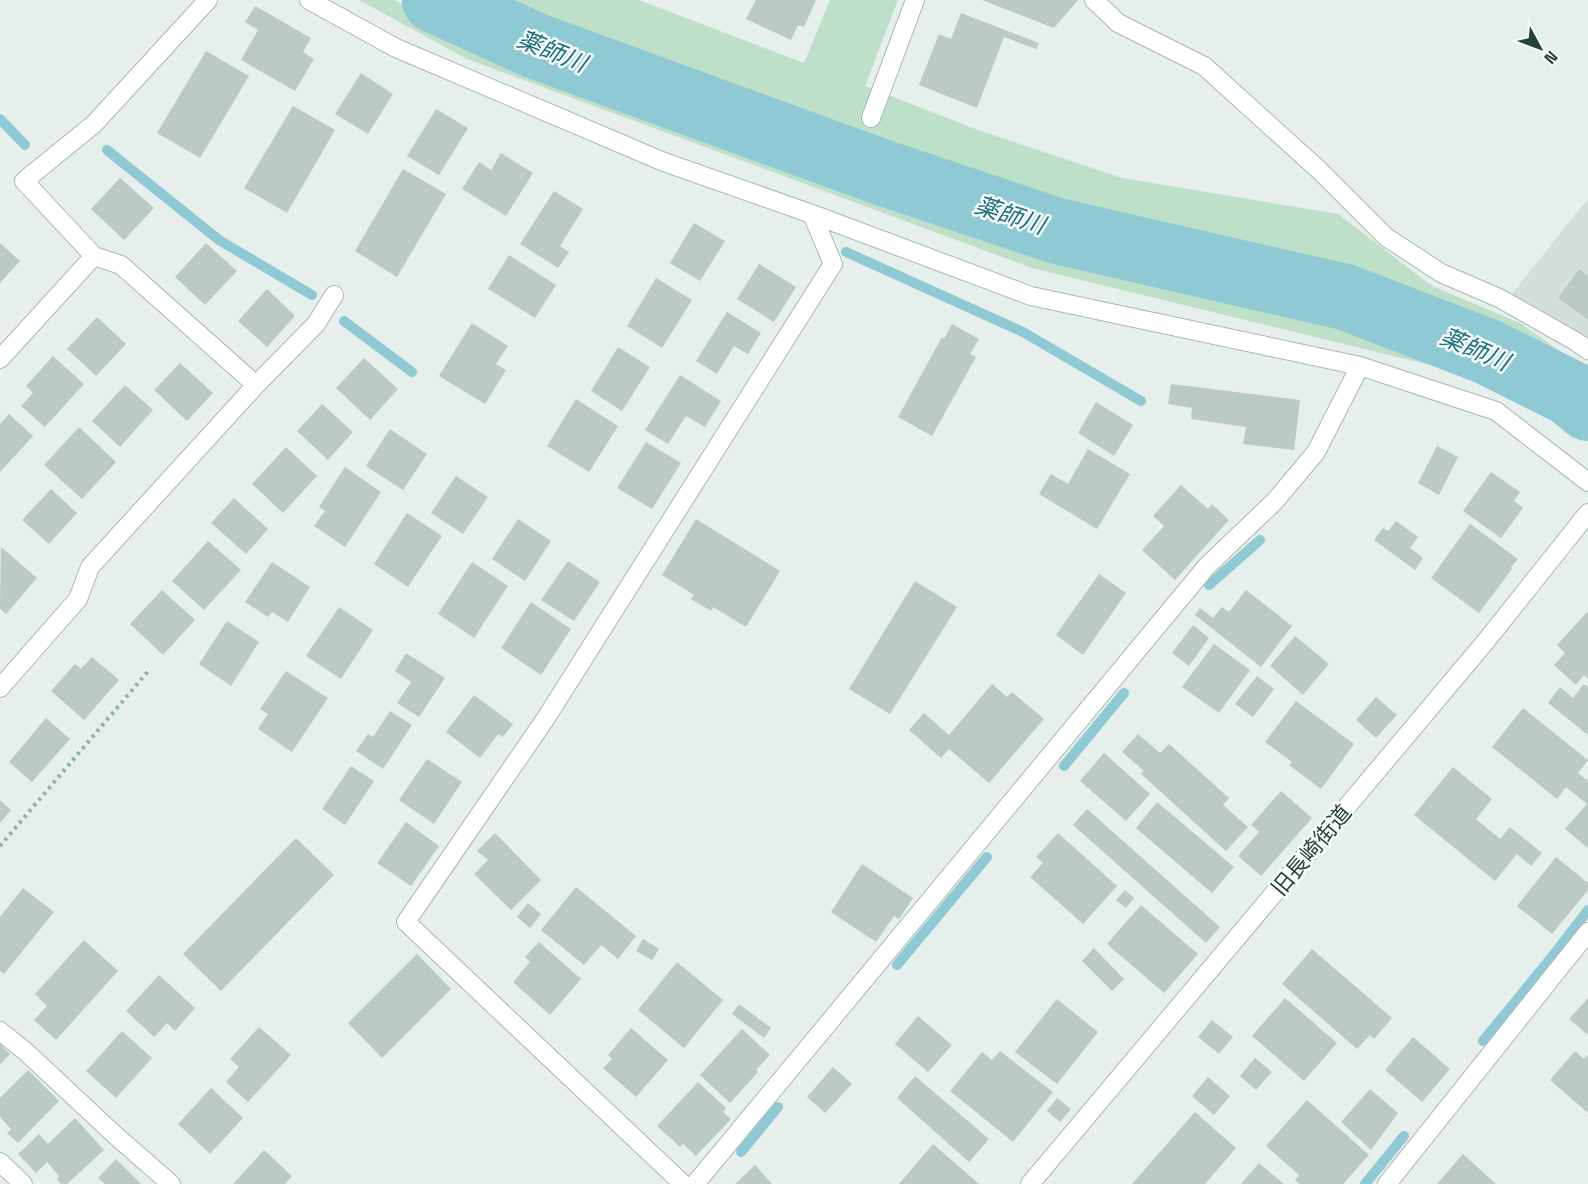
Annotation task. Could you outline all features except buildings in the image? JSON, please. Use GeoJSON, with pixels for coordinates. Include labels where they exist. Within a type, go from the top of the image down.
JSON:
{"type":"FeatureCollection","features":[{"type":"Feature","properties":{"kind":"street"},"geometry":{"type":"LineString","coordinates":[[208,0],[94,124],[24,181],[94,256],[121,266],[256,385]]}},
{"type":"Feature","properties":{"kind":"street"},"geometry":{"type":"LineString","coordinates":[[309,0],[396,48],[664,162],[812,214],[1030,296],[1360,366],[1496,411],[1588,482]]}},
{"type":"Feature","properties":{"kind":"street"},"geometry":{"type":"LineString","coordinates":[[872,118],[915,0]]}},
{"type":"Feature","properties":{"kind":"street"},"geometry":{"type":"LineString","coordinates":[[1094,0],[1118,23],[1204,66],[1319,170],[1386,237],[1441,273],[1499,298],[1588,350]]}},
{"type":"Feature","properties":{"kind":"street"},"geometry":{"type":"LineString","coordinates":[[683,1184],[406,922],[546,718],[833,264],[812,214]]}},
{"type":"Feature","properties":{"kind":"street"},"geometry":{"type":"LineString","coordinates":[[0,359],[94,256]]}},
{"type":"Feature","properties":{"kind":"street"},"geometry":{"type":"LineString","coordinates":[[0,688],[78,599],[90,567],[256,385],[316,324],[334,295]]}},
{"type":"Feature","properties":{"kind":"street"},"geometry":{"type":"LineString","coordinates":[[695,1184],[1207,566],[1275,501],[1316,452],[1360,366]]}},
{"type":"Feature","properties":{"kind":"street","name":"旧長崎街道"},"geometry":{"type":"LineString","coordinates":[[1030,1184],[1486,641],[1588,513]]}},
{"type":"Feature","properties":{"kind":"street"},"geometry":{"type":"LineString","coordinates":[[1387,1184],[1588,932]]}},
{"type":"Feature","properties":{"kind":"street"},"geometry":{"type":"LineString","coordinates":[[0,1031],[171,1184]]}},
{"type":"Feature","properties":{"kind":"street"},"geometry":{"type":"LineString","coordinates":[[0,1162],[23,1184]]}},
{"type":"Feature","properties":{"kind":"path"},"geometry":{"type":"LineString","coordinates":[[0,846],[150,669]]}},
{"type":"Feature","properties":{"kind":"shaded area"},"geometry":{"type":"Polygon","coordinates":[[[1588,200],[1588,344],[1512,294],[1588,200]]]}},
{"type":"Feature","properties":{"kind":"green space"},"geometry":{"type":"Polygon","coordinates":[[[359,0],[395,0],[506,58],[1042,251],[1372,328],[1471,375],[1032,268],[467,59],[359,0]]]}},
{"type":"Feature","properties":{"kind":"green space"},"geometry":{"type":"Polygon","coordinates":[[[487,0],[639,0],[804,63],[830,0],[898,0],[865,86],[978,130],[1122,178],[1338,214],[1432,286],[1520,323],[1588,371],[1450,310],[1048,210],[531,23],[487,0]]]}},
{"type":"Feature","properties":{"kind":"waterway","name":"薬師川"},"geometry":{"type":"LineString","coordinates":[[435,0],[536,46],[881,172],[1057,231],[1345,297],[1488,352],[1570,393],[1588,408]]}},
{"type":"Feature","properties":{"kind":"waterway"},"geometry":{"type":"LineString","coordinates":[[0,119],[25,145]]}},
{"type":"Feature","properties":{"kind":"waterway"},"geometry":{"type":"LineString","coordinates":[[107,150],[219,240],[312,295]]}},
{"type":"Feature","properties":{"kind":"waterway"},"geometry":{"type":"LineString","coordinates":[[846,252],[1023,332],[1141,401]]}},
{"type":"Feature","properties":{"kind":"waterway"},"geometry":{"type":"LineString","coordinates":[[344,321],[412,372]]}},
{"type":"Feature","properties":{"kind":"waterway"},"geometry":{"type":"LineString","coordinates":[[1209,585],[1260,540]]}},
{"type":"Feature","properties":{"kind":"waterway"},"geometry":{"type":"LineString","coordinates":[[1064,766],[1124,693]]}},
{"type":"Feature","properties":{"kind":"waterway"},"geometry":{"type":"LineString","coordinates":[[897,965],[987,857]]}},
{"type":"Feature","properties":{"kind":"waterway"},"geometry":{"type":"LineString","coordinates":[[1483,1041],[1588,910]]}},
{"type":"Feature","properties":{"kind":"waterway"},"geometry":{"type":"LineString","coordinates":[[741,1152],[778,1107]]}},
{"type":"Feature","properties":{"kind":"waterway"},"geometry":{"type":"LineString","coordinates":[[1365,1184],[1404,1136]]}}]}
